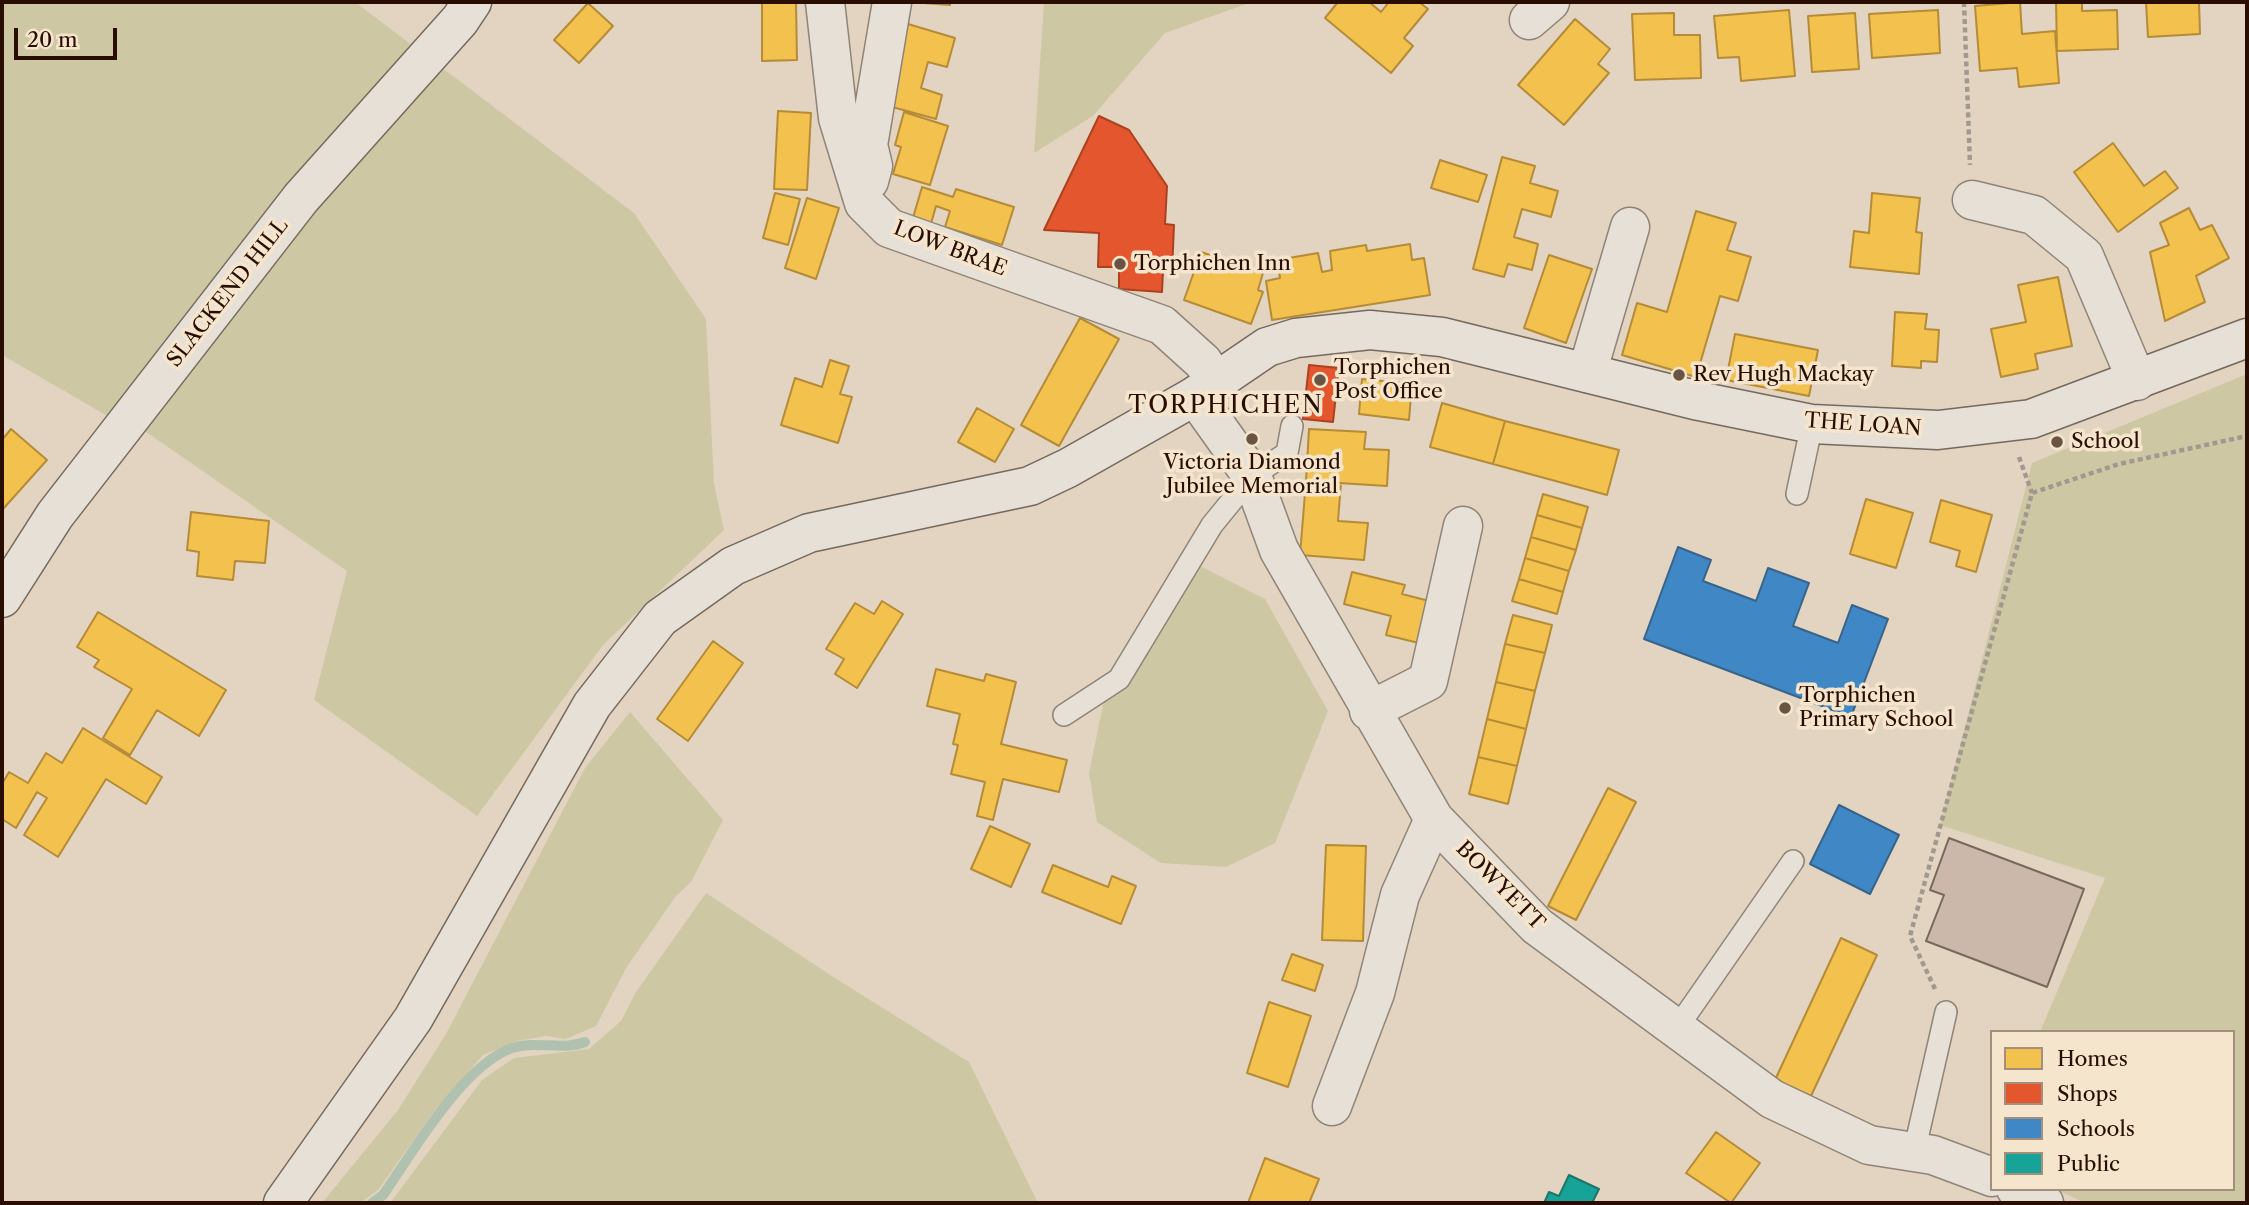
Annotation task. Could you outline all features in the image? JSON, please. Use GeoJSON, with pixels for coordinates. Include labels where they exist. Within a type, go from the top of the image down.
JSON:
{"type":"FeatureCollection","features":[{"type":"Feature","properties":{"kind":"main road","name":"SLACKEND HILL"},"geometry":{"type":"LineString","coordinates":[[2,598],[55,515],[301,198],[460,20],[472,2]]}},
{"type":"Feature","properties":{"kind":"main road"},"geometry":{"type":"LineString","coordinates":[[825,2],[838,118],[864,204]]}},
{"type":"Feature","properties":{"kind":"main road"},"geometry":{"type":"LineString","coordinates":[[864,204],[873,166],[868,145],[871,119],[891,7]]}},
{"type":"Feature","properties":{"kind":"main road"},"geometry":{"type":"LineString","coordinates":[[1972,200],[2035,215],[2084,256],[2137,381]]}},
{"type":"Feature","properties":{"kind":"main road","name":"LOW BRAE"},"geometry":{"type":"LineString","coordinates":[[864,204],[889,228],[1162,325],[1203,362],[1205,389]]}},
{"type":"Feature","properties":{"kind":"main road"},"geometry":{"type":"LineString","coordinates":[[1587,373],[1630,227]]}},
{"type":"Feature","properties":{"kind":"main road","name":"THE LOAN"},"geometry":{"type":"LineString","coordinates":[[283,1203],[413,1019],[592,705],[660,618],[733,566],[809,533],[1030,486],[1068,468],[1205,389],[1267,347],[1296,338],[1370,330],[1442,337],[1812,424],[1938,430],[2031,419],[2247,338]]}},
{"type":"Feature","properties":{"kind":"main road","name":"BOWYETT"},"geometry":{"type":"LineString","coordinates":[[1205,389],[1252,477],[1279,550],[1369,711],[1434,819],[1537,926],[1772,1099],[1869,1145],[1933,1155],[1990,1176]]}},
{"type":"Feature","properties":{"kind":"main road"},"geometry":{"type":"LineString","coordinates":[[1369,711],[1428,681],[1463,526]]}},
{"type":"Feature","properties":{"kind":"main road"},"geometry":{"type":"LineString","coordinates":[[1332,1106],[1375,993],[1400,895],[1434,819]]}},
{"type":"Feature","properties":{"kind":"main road"},"geometry":{"type":"LineString","coordinates":[[2020,1191],[2043,1203]]}},
{"type":"Feature","properties":{"kind":"lane"},"geometry":{"type":"LineString","coordinates":[[1797,494],[1812,424]]}},
{"type":"Feature","properties":{"kind":"lane"},"geometry":{"type":"LineString","coordinates":[[1064,715],[1119,679],[1212,525],[1252,477],[1287,453],[1292,426]]}},
{"type":"Feature","properties":{"kind":"lane"},"geometry":{"type":"LineString","coordinates":[[1677,1028],[1793,860]]}},
{"type":"Feature","properties":{"kind":"lane"},"geometry":{"type":"LineString","coordinates":[[1914,1152],[1947,1012]]}},
{"type":"Feature","properties":{"kind":"path"},"geometry":{"type":"LineString","coordinates":[[1964,2],[1972,200]]}},
{"type":"Feature","properties":{"kind":"path"},"geometry":{"type":"LineString","coordinates":[[1947,1012],[1910,936],[2032,493],[2119,464],[2247,436]]}},
{"type":"Feature","properties":{"kind":"shaded area"},"geometry":{"type":"Polygon","coordinates":[[[2,2],[355,2],[634,213],[706,319],[714,484],[724,530],[603,645],[477,816],[314,700],[347,571],[129,420],[111,418],[2,355],[2,2]]]}},
{"type":"Feature","properties":{"kind":"shaded area"},"geometry":{"type":"Polygon","coordinates":[[[1044,2],[1252,2],[1165,33],[1093,116],[1034,153],[1044,2]]]}},
{"type":"Feature","properties":{"kind":"shaded area"},"geometry":{"type":"Polygon","coordinates":[[[2247,374],[2247,1203],[2085,1203],[2059,1191],[2235,1191],[2235,1030],[2041,1030],[2105,878],[1940,825],[2032,463],[2247,374]]]}},
{"type":"Feature","properties":{"kind":"shaded area"},"geometry":{"type":"Polygon","coordinates":[[[1188,560],[1265,599],[1328,711],[1275,843],[1226,867],[1161,863],[1097,822],[1089,773],[1107,686],[1188,560]]]}},
{"type":"Feature","properties":{"kind":"shaded area"},"geometry":{"type":"Polygon","coordinates":[[[630,712],[723,820],[691,882],[676,896],[626,968],[596,1026],[566,1039],[546,1036],[517,1041],[483,1055],[435,1110],[378,1190],[360,1203],[322,1203],[398,1110],[446,1034],[585,768],[630,712]]]}},
{"type":"Feature","properties":{"kind":"shaded area"},"geometry":{"type":"Polygon","coordinates":[[[706,893],[969,1062],[1038,1203],[390,1203],[482,1080],[514,1058],[589,1049],[621,1021],[636,992],[706,893]]]}},
{"type":"Feature","properties":{"kind":"building: Homes"},"geometry":{"type":"Polygon","coordinates":[[[762,2],[796,2],[797,60],[762,61],[762,2]]]}},
{"type":"Feature","properties":{"kind":"building: Homes"},"geometry":{"type":"Polygon","coordinates":[[[910,2],[950,2],[950,5],[910,2]]]}},
{"type":"Feature","properties":{"kind":"building: Homes"},"geometry":{"type":"Polygon","coordinates":[[[1338,2],[1369,2],[1381,12],[1389,2],[1419,2],[1428,9],[1404,38],[1413,46],[1391,73],[1325,18],[1338,2]]]}},
{"type":"Feature","properties":{"kind":"building: Homes"},"geometry":{"type":"Polygon","coordinates":[[[2020,2],[2022,34],[2055,31],[2059,83],[2019,87],[2017,68],[1980,71],[1975,6],[2020,2]]]}},
{"type":"Feature","properties":{"kind":"building: Homes"},"geometry":{"type":"Polygon","coordinates":[[[2056,2],[2082,2],[2082,11],[2117,10],[2118,49],[2057,51],[2056,2]]]}},
{"type":"Feature","properties":{"kind":"building: Homes"},"geometry":{"type":"Polygon","coordinates":[[[2146,2],[2199,2],[2200,34],[2148,37],[2146,2]]]}},
{"type":"Feature","properties":{"kind":"building: Homes"},"geometry":{"type":"Polygon","coordinates":[[[588,3],[613,26],[579,63],[554,40],[588,3]]]}},
{"type":"Feature","properties":{"kind":"building: Homes"},"geometry":{"type":"Polygon","coordinates":[[[1789,10],[1795,76],[1741,81],[1739,57],[1718,58],[1714,16],[1789,10]]]}},
{"type":"Feature","properties":{"kind":"building: Homes"},"geometry":{"type":"Polygon","coordinates":[[[1938,10],[1940,53],[1872,58],[1869,14],[1938,10]]]}},
{"type":"Feature","properties":{"kind":"building: Homes"},"geometry":{"type":"Polygon","coordinates":[[[1674,13],[1674,35],[1700,35],[1701,78],[1635,80],[1632,14],[1674,13]]]}},
{"type":"Feature","properties":{"kind":"building: Homes"},"geometry":{"type":"Polygon","coordinates":[[[1855,13],[1859,69],[1812,72],[1808,16],[1855,13]]]}},
{"type":"Feature","properties":{"kind":"building: Homes"},"geometry":{"type":"Polygon","coordinates":[[[1575,19],[1610,49],[1598,64],[1609,73],[1564,125],[1518,85],[1575,19]]]}},
{"type":"Feature","properties":{"kind":"building: Homes"},"geometry":{"type":"Polygon","coordinates":[[[908,24],[955,38],[947,67],[928,62],[921,88],[942,95],[936,119],[885,105],[908,24]]]}},
{"type":"Feature","properties":{"kind":"building: Homes"},"geometry":{"type":"Polygon","coordinates":[[[778,111],[811,113],[807,190],[774,189],[778,111]]]}},
{"type":"Feature","properties":{"kind":"building: Homes"},"geometry":{"type":"Polygon","coordinates":[[[904,112],[948,126],[930,185],[893,174],[901,147],[895,145],[904,112]]]}},
{"type":"Feature","properties":{"kind":"building: Homes"},"geometry":{"type":"Polygon","coordinates":[[[2113,143],[2144,186],[2165,171],[2178,188],[2118,232],[2074,172],[2113,143]]]}},
{"type":"Feature","properties":{"kind":"building: Homes"},"geometry":{"type":"Polygon","coordinates":[[[1502,157],[1535,166],[1530,183],[1558,191],[1551,217],[1522,209],[1514,237],[1538,244],[1532,270],[1508,264],[1504,277],[1473,269],[1502,157]]]}},
{"type":"Feature","properties":{"kind":"building: Homes"},"geometry":{"type":"Polygon","coordinates":[[[1440,160],[1487,175],[1478,202],[1431,188],[1440,160]]]}},
{"type":"Feature","properties":{"kind":"building: Homes"},"geometry":{"type":"Polygon","coordinates":[[[922,187],[953,197],[956,189],[1014,207],[1002,245],[945,227],[950,211],[936,206],[930,227],[912,221],[922,187]]]}},
{"type":"Feature","properties":{"kind":"building: Homes"},"geometry":{"type":"Polygon","coordinates":[[[775,193],[800,199],[788,245],[763,238],[775,193]]]}},
{"type":"Feature","properties":{"kind":"building: Homes"},"geometry":{"type":"Polygon","coordinates":[[[1872,193],[1920,198],[1916,232],[1922,233],[1919,274],[1850,267],[1854,231],[1869,233],[1872,193]]]}},
{"type":"Feature","properties":{"kind":"building: Homes"},"geometry":{"type":"Polygon","coordinates":[[[807,198],[839,208],[816,279],[785,268],[807,198]]]}},
{"type":"Feature","properties":{"kind":"building: Homes"},"geometry":{"type":"Polygon","coordinates":[[[2189,208],[2200,230],[2212,225],[2229,258],[2196,276],[2205,302],[2165,321],[2150,252],[2169,245],[2160,223],[2189,208]]]}},
{"type":"Feature","properties":{"kind":"building: Homes"},"geometry":{"type":"Polygon","coordinates":[[[1696,211],[1736,223],[1727,250],[1751,257],[1738,301],[1720,296],[1696,377],[1622,355],[1637,303],[1667,312],[1696,211]]]}},
{"type":"Feature","properties":{"kind":"building: Homes"},"geometry":{"type":"Polygon","coordinates":[[[1410,244],[1412,260],[1424,258],[1430,295],[1272,320],[1266,281],[1280,278],[1277,260],[1318,253],[1322,272],[1332,270],[1330,251],[1366,245],[1367,251],[1410,244]]]}},
{"type":"Feature","properties":{"kind":"building: Homes"},"geometry":{"type":"Polygon","coordinates":[[[1201,252],[1263,273],[1258,290],[1263,292],[1251,324],[1184,300],[1201,252]]]}},
{"type":"Feature","properties":{"kind":"building: Homes"},"geometry":{"type":"Polygon","coordinates":[[[1549,255],[1592,269],[1566,343],[1524,328],[1549,255]]]}},
{"type":"Feature","properties":{"kind":"building: Homes"},"geometry":{"type":"Polygon","coordinates":[[[2058,277],[2072,346],[2035,354],[2038,369],[2001,377],[1991,329],[2026,322],[2018,285],[2058,277]]]}},
{"type":"Feature","properties":{"kind":"building: Homes"},"geometry":{"type":"Polygon","coordinates":[[[1895,312],[1927,314],[1925,329],[1939,330],[1937,362],[1921,361],[1921,368],[1892,366],[1895,312]]]}},
{"type":"Feature","properties":{"kind":"building: Homes"},"geometry":{"type":"Polygon","coordinates":[[[1080,318],[1119,339],[1059,446],[1021,425],[1080,318]]]}},
{"type":"Feature","properties":{"kind":"building: Homes"},"geometry":{"type":"Polygon","coordinates":[[[1735,334],[1818,350],[1809,396],[1726,380],[1735,334]]]}},
{"type":"Feature","properties":{"kind":"building: Homes"},"geometry":{"type":"Polygon","coordinates":[[[830,360],[849,366],[840,394],[852,397],[838,443],[781,425],[795,378],[822,387],[830,360]]]}},
{"type":"Feature","properties":{"kind":"building: Homes"},"geometry":{"type":"Polygon","coordinates":[[[1362,379],[1412,384],[1409,420],[1359,414],[1362,379]]]}},
{"type":"Feature","properties":{"kind":"building: Homes"},"geometry":{"type":"Polygon","coordinates":[[[1442,403],[1505,421],[1493,464],[1430,447],[1442,403]]]}},
{"type":"Feature","properties":{"kind":"building: Homes"},"geometry":{"type":"Polygon","coordinates":[[[977,408],[1014,429],[995,462],[958,442],[977,408]]]}},
{"type":"Feature","properties":{"kind":"building: Homes"},"geometry":{"type":"Polygon","coordinates":[[[1505,421],[1619,450],[1607,495],[1493,464],[1505,421]]]}},
{"type":"Feature","properties":{"kind":"building: Homes"},"geometry":{"type":"Polygon","coordinates":[[[11,429],[47,460],[3,509],[2,440],[11,429]]]}},
{"type":"Feature","properties":{"kind":"building: Homes"},"geometry":{"type":"Polygon","coordinates":[[[1309,429],[1366,432],[1364,449],[1389,450],[1387,486],[1306,481],[1309,429]]]}},
{"type":"Feature","properties":{"kind":"building: Homes"},"geometry":{"type":"Polygon","coordinates":[[[1306,481],[1341,483],[1338,521],[1368,523],[1364,560],[1300,555],[1306,481]]]}},
{"type":"Feature","properties":{"kind":"building: Homes"},"geometry":{"type":"Polygon","coordinates":[[[1543,494],[1588,507],[1582,528],[1537,515],[1543,494]]]}},
{"type":"Feature","properties":{"kind":"building: Homes"},"geometry":{"type":"Polygon","coordinates":[[[1866,499],[1913,513],[1896,568],[1850,554],[1866,499]]]}},
{"type":"Feature","properties":{"kind":"building: Homes"},"geometry":{"type":"Polygon","coordinates":[[[1941,500],[1992,515],[1976,572],[1956,566],[1960,551],[1930,542],[1941,500]]]}},
{"type":"Feature","properties":{"kind":"building: Homes"},"geometry":{"type":"Polygon","coordinates":[[[191,512],[269,521],[265,563],[235,561],[233,580],[197,576],[199,552],[187,550],[191,512]]]}},
{"type":"Feature","properties":{"kind":"building: Homes"},"geometry":{"type":"Polygon","coordinates":[[[1537,515],[1582,528],[1576,550],[1531,537],[1537,515]]]}},
{"type":"Feature","properties":{"kind":"building: Homes"},"geometry":{"type":"Polygon","coordinates":[[[1531,537],[1576,550],[1569,571],[1525,558],[1531,537]]]}},
{"type":"Feature","properties":{"kind":"building: Homes"},"geometry":{"type":"Polygon","coordinates":[[[1525,558],[1569,571],[1563,592],[1519,579],[1525,558]]]}},
{"type":"Feature","properties":{"kind":"building: Homes"},"geometry":{"type":"Polygon","coordinates":[[[1352,572],[1405,585],[1402,594],[1437,603],[1427,645],[1386,635],[1391,616],[1344,604],[1352,572]]]}},
{"type":"Feature","properties":{"kind":"building: Homes"},"geometry":{"type":"Polygon","coordinates":[[[1519,579],[1563,592],[1557,614],[1512,601],[1519,579]]]}},
{"type":"Feature","properties":{"kind":"building: Homes"},"geometry":{"type":"Polygon","coordinates":[[[882,601],[903,614],[857,688],[835,674],[844,659],[826,649],[855,603],[874,614],[882,601]]]}},
{"type":"Feature","properties":{"kind":"building: Homes"},"geometry":{"type":"Polygon","coordinates":[[[98,612],[226,690],[199,736],[157,710],[130,755],[103,738],[132,689],[94,667],[99,660],[77,647],[98,612]]]}},
{"type":"Feature","properties":{"kind":"building: Homes"},"geometry":{"type":"Polygon","coordinates":[[[1513,615],[1552,625],[1545,653],[1505,644],[1513,615]]]}},
{"type":"Feature","properties":{"kind":"building: Homes"},"geometry":{"type":"Polygon","coordinates":[[[713,641],[743,663],[688,741],[657,719],[713,641]]]}},
{"type":"Feature","properties":{"kind":"building: Homes"},"geometry":{"type":"Polygon","coordinates":[[[1505,644],[1545,653],[1535,691],[1496,682],[1505,644]]]}},
{"type":"Feature","properties":{"kind":"building: Homes"},"geometry":{"type":"Polygon","coordinates":[[[936,669],[984,681],[986,674],[1016,682],[1001,744],[1067,760],[1059,792],[1003,779],[993,820],[977,816],[985,782],[951,774],[958,745],[953,744],[960,714],[927,706],[936,669]]]}},
{"type":"Feature","properties":{"kind":"building: Homes"},"geometry":{"type":"Polygon","coordinates":[[[1496,682],[1535,691],[1526,729],[1487,719],[1496,682]]]}},
{"type":"Feature","properties":{"kind":"building: Homes"},"geometry":{"type":"Polygon","coordinates":[[[1487,719],[1526,729],[1517,766],[1478,757],[1487,719]]]}},
{"type":"Feature","properties":{"kind":"building: Homes"},"geometry":{"type":"Polygon","coordinates":[[[83,728],[162,777],[146,804],[106,779],[58,857],[24,835],[47,798],[37,792],[16,828],[2,819],[2,784],[9,772],[28,783],[46,753],[62,763],[83,728]]]}},
{"type":"Feature","properties":{"kind":"building: Homes"},"geometry":{"type":"Polygon","coordinates":[[[1478,757],[1517,766],[1508,804],[1469,794],[1478,757]]]}},
{"type":"Feature","properties":{"kind":"building: Homes"},"geometry":{"type":"Polygon","coordinates":[[[1608,788],[1636,802],[1576,920],[1548,906],[1608,788]]]}},
{"type":"Feature","properties":{"kind":"building: Homes"},"geometry":{"type":"Polygon","coordinates":[[[990,826],[1030,844],[1011,887],[971,869],[990,826]]]}},
{"type":"Feature","properties":{"kind":"building: Homes"},"geometry":{"type":"Polygon","coordinates":[[[1326,845],[1366,846],[1363,941],[1322,940],[1326,845]]]}},
{"type":"Feature","properties":{"kind":"building: Homes"},"geometry":{"type":"Polygon","coordinates":[[[1053,865],[1108,887],[1112,876],[1136,886],[1121,924],[1042,892],[1053,865]]]}},
{"type":"Feature","properties":{"kind":"building: Homes"},"geometry":{"type":"Polygon","coordinates":[[[1841,938],[1877,955],[1811,1096],[1775,1080],[1841,938]]]}},
{"type":"Feature","properties":{"kind":"building: Homes"},"geometry":{"type":"Polygon","coordinates":[[[1292,954],[1323,965],[1315,991],[1282,980],[1292,954]]]}},
{"type":"Feature","properties":{"kind":"building: Homes"},"geometry":{"type":"Polygon","coordinates":[[[1269,1002],[1311,1016],[1288,1087],[1247,1073],[1269,1002]]]}},
{"type":"Feature","properties":{"kind":"building: Homes"},"geometry":{"type":"Polygon","coordinates":[[[1716,1132],[1760,1163],[1731,1203],[1686,1173],[1716,1132]]]}},
{"type":"Feature","properties":{"kind":"building: Homes"},"geometry":{"type":"Polygon","coordinates":[[[1265,1158],[1319,1179],[1309,1203],[1248,1203],[1265,1158]]]}},
{"type":"Feature","properties":{"kind":"building: Shops"},"geometry":{"type":"Polygon","coordinates":[[[1099,116],[1129,130],[1167,186],[1165,224],[1174,225],[1172,272],[1163,271],[1162,292],[1119,289],[1119,267],[1098,267],[1099,233],[1044,230],[1099,116]]]}},
{"type":"Feature","properties":{"kind":"building: Shops"},"geometry":{"type":"Polygon","coordinates":[[[1309,365],[1339,368],[1333,422],[1303,419],[1309,365]]]}},
{"type":"Feature","properties":{"kind":"building: Schools"},"geometry":{"type":"Polygon","coordinates":[[[1678,547],[1711,560],[1703,581],[1756,601],[1768,568],[1809,583],[1793,626],[1838,643],[1852,605],[1888,619],[1851,717],[1644,639],[1678,547]]]}},
{"type":"Feature","properties":{"kind":"building: Schools"},"geometry":{"type":"Polygon","coordinates":[[[1839,805],[1899,835],[1870,894],[1810,864],[1839,805]]]}},
{"type":"Feature","properties":{"kind":"building: Public"},"geometry":{"type":"Polygon","coordinates":[[[1569,1175],[1599,1189],[1592,1203],[1544,1203],[1549,1192],[1559,1196],[1569,1175]]]}},
{"type":"Feature","properties":{"kind":"building: Other"},"geometry":{"type":"Polygon","coordinates":[[[1949,838],[2084,889],[2047,987],[1926,941],[1944,895],[1930,890],[1949,838]]]}},
{"type":"Feature","properties":{"kind":"waterway"},"geometry":{"type":"LineString","coordinates":[[372,1203],[383,1195],[440,1112],[475,1072],[494,1057],[521,1046],[567,1046],[585,1042]]}},
{"type":"Feature","properties":{"kind":"place","name":"Torphichen Inn"},"geometry":{"type":"Point","coordinates":[1120,264]}},
{"type":"Feature","properties":{"kind":"place","name":"Rev Hugh Mackay"},"geometry":{"type":"Point","coordinates":[1679,375]}},
{"type":"Feature","properties":{"kind":"place","name":"Torphichen Post Office"},"geometry":{"type":"Point","coordinates":[1320,380]}},
{"type":"Feature","properties":{"kind":"place","name":"Victoria Diamond Jubilee Memorial"},"geometry":{"type":"Point","coordinates":[1252,439]}},
{"type":"Feature","properties":{"kind":"place","name":"School"},"geometry":{"type":"Point","coordinates":[2057,442]}},
{"type":"Feature","properties":{"kind":"place","name":"Torphichen Primary School"},"geometry":{"type":"Point","coordinates":[1785,708]}},
{"type":"Feature","properties":{"kind":"district","name":"TORPHICHEN"},"geometry":{"type":"Point","coordinates":[1226,406]}}]}
